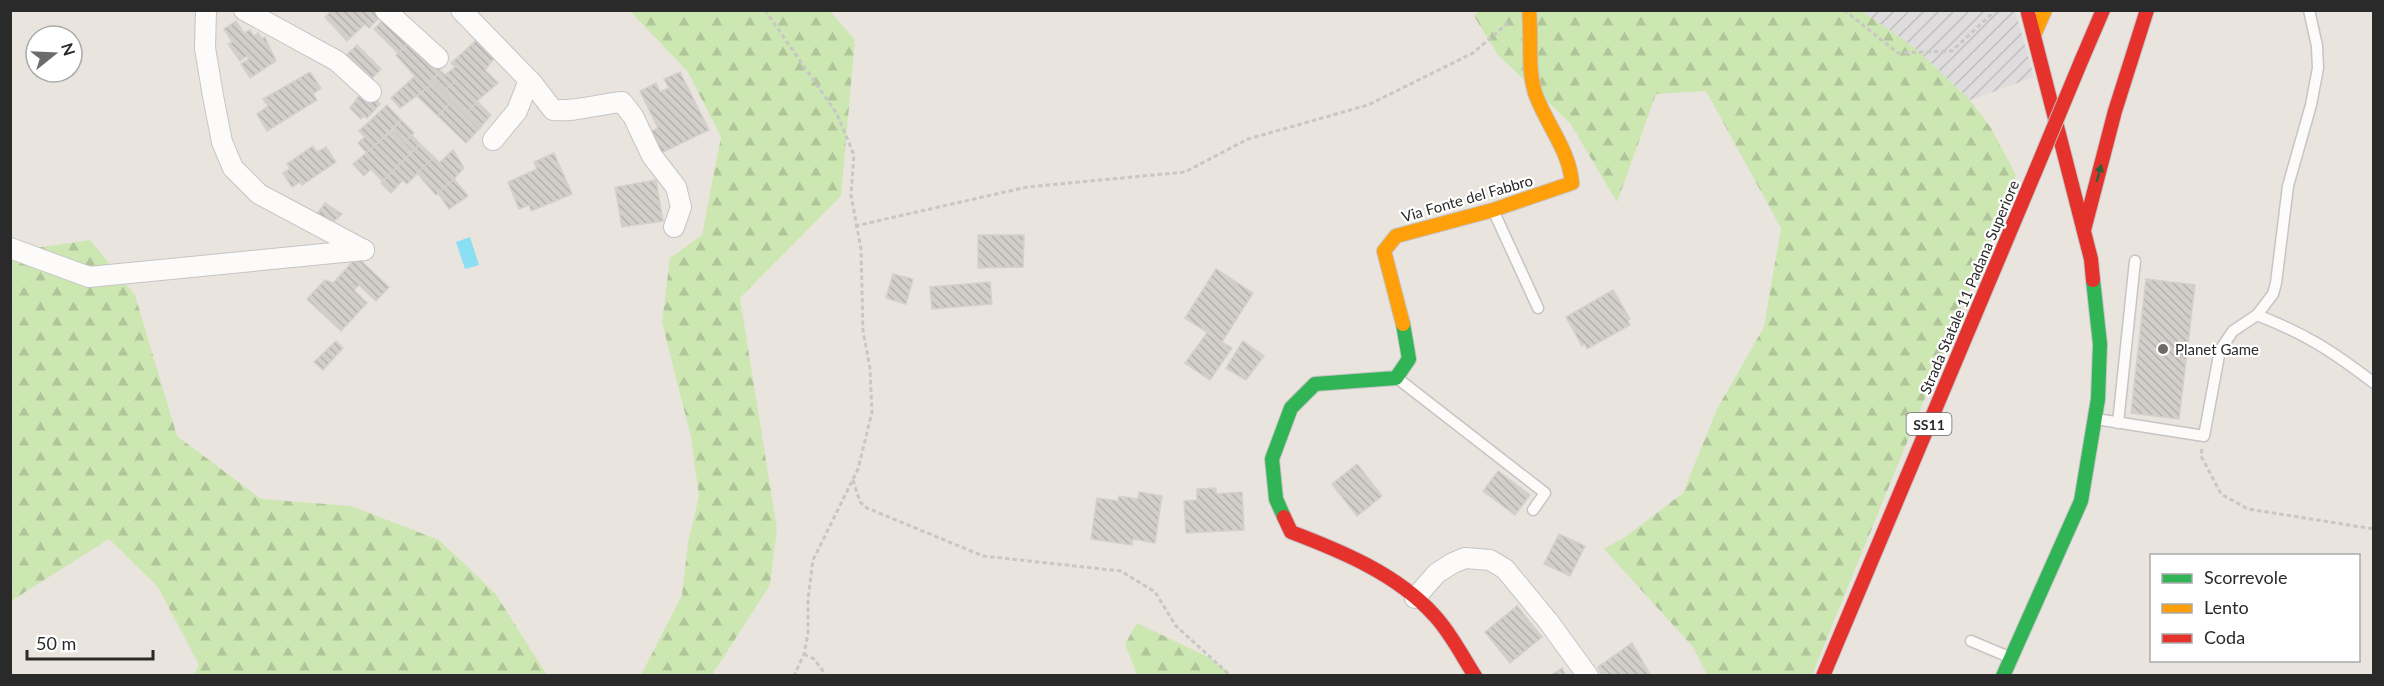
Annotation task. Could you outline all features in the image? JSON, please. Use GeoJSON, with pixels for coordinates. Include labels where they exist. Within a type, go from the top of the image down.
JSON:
{"type":"FeatureCollection","features":[{"type":"Feature","properties":{"kind":"main road","name":"Via Fonte del Fabbro"},"geometry":{"type":"LineString","coordinates":[[1396,378],[1409,358],[1402,316],[1384,251],[1396,236],[1493,210],[1572,183],[1572,168],[1547,123],[1532,80],[1529,10]]}},
{"type":"Feature","properties":{"kind":"main road"},"geometry":{"type":"LineString","coordinates":[[2002,675],[2081,501],[2095,419],[2100,344],[2091,259],[2028,10]]}},
{"type":"Feature","properties":{"kind":"main road"},"geometry":{"type":"LineString","coordinates":[[2034,35],[2045,10]]}},
{"type":"Feature","properties":{"kind":"main road","name":"Strada Statale 11 Padana Superiore"},"geometry":{"type":"LineString","coordinates":[[1823,675],[2103,10]]}},
{"type":"Feature","properties":{"kind":"main road"},"geometry":{"type":"LineString","coordinates":[[2084,230],[2115,111],[2147,10]]}},
{"type":"Feature","properties":{"kind":"main road"},"geometry":{"type":"LineString","coordinates":[[1396,378],[1315,384],[1291,408],[1272,459],[1276,499],[1291,532],[1333,547],[1383,575],[1429,609],[1475,675]]}},
{"type":"Feature","properties":{"kind":"street"},"geometry":{"type":"LineString","coordinates":[[10,249],[89,277],[364,250],[260,194],[233,168],[222,142],[213,96],[205,48],[206,10]]}},
{"type":"Feature","properties":{"kind":"street"},"geometry":{"type":"LineString","coordinates":[[244,10],[337,62],[371,92]]}},
{"type":"Feature","properties":{"kind":"street"},"geometry":{"type":"LineString","coordinates":[[385,10],[438,58]]}},
{"type":"Feature","properties":{"kind":"street"},"geometry":{"type":"LineString","coordinates":[[461,10],[529,80],[553,110],[573,112],[602,104],[622,102],[633,116],[652,156],[676,187],[681,207],[674,227]]}},
{"type":"Feature","properties":{"kind":"street"},"geometry":{"type":"LineString","coordinates":[[493,140],[517,111],[529,80]]}},
{"type":"Feature","properties":{"kind":"street"},"geometry":{"type":"LineString","coordinates":[[1414,598],[1437,573],[1453,563],[1465,558],[1490,561],[1505,569],[1588,675]]}},
{"type":"Feature","properties":{"kind":"lane"},"geometry":{"type":"LineString","coordinates":[[2095,419],[2204,436],[2220,350],[2233,331],[2257,315],[2273,294],[2276,283],[2288,186],[2311,105],[2318,68],[2317,46],[2309,10]]}},
{"type":"Feature","properties":{"kind":"lane"},"geometry":{"type":"LineString","coordinates":[[1493,210],[1538,308]]}},
{"type":"Feature","properties":{"kind":"lane"},"geometry":{"type":"LineString","coordinates":[[2118,423],[2135,261]]}},
{"type":"Feature","properties":{"kind":"lane"},"geometry":{"type":"LineString","coordinates":[[2257,315],[2301,333],[2336,354],[2373,383]]}},
{"type":"Feature","properties":{"kind":"lane"},"geometry":{"type":"LineString","coordinates":[[1396,378],[1545,493],[1533,510]]}},
{"type":"Feature","properties":{"kind":"lane"},"geometry":{"type":"LineString","coordinates":[[1971,641],[2011,657]]}},
{"type":"Feature","properties":{"kind":"path"},"geometry":{"type":"LineString","coordinates":[[765,10],[837,114],[854,155],[851,195],[861,249],[863,331],[870,368],[872,412],[858,469],[813,560],[804,654],[794,675]]}},
{"type":"Feature","properties":{"kind":"path"},"geometry":{"type":"LineString","coordinates":[[1844,10],[1898,53],[1952,51],[1996,10]]}},
{"type":"Feature","properties":{"kind":"path"},"geometry":{"type":"LineString","coordinates":[[855,226],[1027,187],[1185,172],[1248,139],[1368,105],[1473,53],[1514,18]]}},
{"type":"Feature","properties":{"kind":"path"},"geometry":{"type":"LineString","coordinates":[[2204,436],[2200,456],[2221,494],[2248,509],[2373,530]]}},
{"type":"Feature","properties":{"kind":"path"},"geometry":{"type":"LineString","coordinates":[[853,480],[860,502],[867,508],[983,556],[1121,571],[1155,592],[1176,626],[1231,675]]}},
{"type":"Feature","properties":{"kind":"path"},"geometry":{"type":"LineString","coordinates":[[804,654],[814,659],[827,675]]}},
{"type":"Feature","properties":{"kind":"shaded area"},"geometry":{"type":"Polygon","coordinates":[[[1862,11],[2015,11],[2034,77],[1970,100],[1915,48],[1862,11]]]}},
{"type":"Feature","properties":{"kind":"green space"},"geometry":{"type":"Polygon","coordinates":[[[1479,10],[1862,11],[1915,48],[1970,100],[1991,128],[2016,175],[1812,675],[1707,675],[1693,647],[1604,549],[1625,537],[1683,493],[1717,409],[1764,327],[1781,228],[1706,91],[1656,94],[1617,202],[1570,123],[1498,55],[1474,16],[1479,10]]]}},
{"type":"Feature","properties":{"kind":"green space"},"geometry":{"type":"Polygon","coordinates":[[[630,11],[830,11],[855,40],[841,196],[740,298],[777,529],[770,585],[712,675],[641,675],[682,595],[688,543],[699,496],[691,437],[662,322],[670,258],[702,235],[721,137],[688,72],[630,11]]]}},
{"type":"Feature","properties":{"kind":"green space"},"geometry":{"type":"Polygon","coordinates":[[[90,240],[135,295],[177,436],[261,499],[351,506],[439,540],[495,593],[547,675],[194,675],[199,665],[158,587],[109,539],[11,601],[11,249],[14,251],[90,240]]]}},
{"type":"Feature","properties":{"kind":"green space"},"geometry":{"type":"Polygon","coordinates":[[[1137,623],[1210,658],[1231,675],[1137,675],[1125,644],[1137,623]]]}},
{"type":"Feature","properties":{"kind":"water"},"geometry":{"type":"Polygon","coordinates":[[[470,237],[479,265],[465,269],[456,242],[470,237]]]}},
{"type":"Feature","properties":{"kind":"building"},"geometry":{"type":"Polygon","coordinates":[[[332,10],[379,10],[383,14],[369,28],[365,24],[347,41],[325,17],[332,10]]]}},
{"type":"Feature","properties":{"kind":"building"},"geometry":{"type":"Polygon","coordinates":[[[388,15],[412,40],[398,53],[374,29],[388,15]]]}},
{"type":"Feature","properties":{"kind":"building"},"geometry":{"type":"Polygon","coordinates":[[[236,21],[244,33],[250,30],[254,36],[258,33],[262,39],[265,37],[276,61],[250,78],[241,64],[249,59],[247,56],[240,61],[228,44],[232,42],[224,29],[236,21]]]}},
{"type":"Feature","properties":{"kind":"building"},"geometry":{"type":"Polygon","coordinates":[[[482,35],[499,52],[485,70],[498,83],[477,101],[456,81],[443,92],[431,80],[441,71],[445,75],[455,67],[451,63],[482,35]]]}},
{"type":"Feature","properties":{"kind":"building"},"geometry":{"type":"Polygon","coordinates":[[[410,42],[441,71],[431,80],[434,83],[400,108],[391,98],[415,76],[396,55],[410,42]]]}},
{"type":"Feature","properties":{"kind":"building"},"geometry":{"type":"Polygon","coordinates":[[[357,45],[381,69],[367,83],[343,58],[357,45]]]}},
{"type":"Feature","properties":{"kind":"building"},"geometry":{"type":"Polygon","coordinates":[[[310,72],[321,88],[313,94],[317,100],[267,131],[257,114],[268,106],[263,99],[310,72]]]}},
{"type":"Feature","properties":{"kind":"building"},"geometry":{"type":"Polygon","coordinates":[[[680,72],[709,130],[661,153],[650,132],[658,128],[640,91],[656,83],[660,92],[669,88],[664,79],[680,72]]]}},
{"type":"Feature","properties":{"kind":"building"},"geometry":{"type":"Polygon","coordinates":[[[456,81],[477,101],[466,115],[443,92],[456,81]]]}},
{"type":"Feature","properties":{"kind":"building"},"geometry":{"type":"Polygon","coordinates":[[[434,83],[452,101],[438,116],[417,96],[434,83]]]}},
{"type":"Feature","properties":{"kind":"building"},"geometry":{"type":"Polygon","coordinates":[[[364,89],[380,104],[367,118],[363,116],[361,119],[350,108],[364,89]]]}},
{"type":"Feature","properties":{"kind":"building"},"geometry":{"type":"Polygon","coordinates":[[[452,101],[480,128],[466,143],[438,116],[452,101]]]}},
{"type":"Feature","properties":{"kind":"building"},"geometry":{"type":"Polygon","coordinates":[[[477,101],[491,115],[480,128],[466,115],[477,101]]]}},
{"type":"Feature","properties":{"kind":"building"},"geometry":{"type":"Polygon","coordinates":[[[387,105],[401,120],[367,153],[358,143],[365,137],[359,131],[387,105]]]}},
{"type":"Feature","properties":{"kind":"building"},"geometry":{"type":"Polygon","coordinates":[[[401,120],[414,133],[403,143],[392,131],[401,120]]]}},
{"type":"Feature","properties":{"kind":"building"},"geometry":{"type":"Polygon","coordinates":[[[392,131],[412,152],[382,181],[371,169],[364,176],[353,164],[392,131]]]}},
{"type":"Feature","properties":{"kind":"building"},"geometry":{"type":"Polygon","coordinates":[[[412,135],[420,144],[412,152],[403,143],[412,135]]]}},
{"type":"Feature","properties":{"kind":"building"},"geometry":{"type":"Polygon","coordinates":[[[420,144],[434,157],[407,184],[403,180],[391,193],[381,183],[420,144]]]}},
{"type":"Feature","properties":{"kind":"building"},"geometry":{"type":"Polygon","coordinates":[[[313,146],[317,152],[326,147],[336,162],[302,185],[300,182],[292,187],[283,173],[290,169],[287,164],[313,146]]]}},
{"type":"Feature","properties":{"kind":"building"},"geometry":{"type":"Polygon","coordinates":[[[453,150],[464,168],[454,179],[439,163],[453,150]]]}},
{"type":"Feature","properties":{"kind":"building"},"geometry":{"type":"Polygon","coordinates":[[[554,153],[572,194],[531,211],[529,205],[519,209],[508,182],[537,169],[534,162],[554,153]]]}},
{"type":"Feature","properties":{"kind":"building"},"geometry":{"type":"Polygon","coordinates":[[[434,157],[454,179],[436,195],[417,173],[434,157]]]}},
{"type":"Feature","properties":{"kind":"building"},"geometry":{"type":"Polygon","coordinates":[[[454,179],[468,196],[449,209],[438,193],[454,179]]]}},
{"type":"Feature","properties":{"kind":"building"},"geometry":{"type":"Polygon","coordinates":[[[656,180],[663,221],[622,227],[615,187],[656,180]]]}},
{"type":"Feature","properties":{"kind":"building"},"geometry":{"type":"Polygon","coordinates":[[[325,203],[342,214],[328,226],[315,217],[325,203]]]}},
{"type":"Feature","properties":{"kind":"building"},"geometry":{"type":"Polygon","coordinates":[[[978,235],[1024,235],[1023,267],[978,268],[978,235]]]}},
{"type":"Feature","properties":{"kind":"building"},"geometry":{"type":"Polygon","coordinates":[[[357,257],[389,287],[376,301],[359,285],[354,290],[367,303],[341,331],[307,299],[325,280],[333,283],[357,257]]]}},
{"type":"Feature","properties":{"kind":"building"},"geometry":{"type":"Polygon","coordinates":[[[1216,269],[1253,293],[1222,342],[1185,318],[1216,269]]]}},
{"type":"Feature","properties":{"kind":"building"},"geometry":{"type":"Polygon","coordinates":[[[893,274],[913,279],[906,304],[886,298],[893,274]]]}},
{"type":"Feature","properties":{"kind":"building","name":"Planet Game"},"geometry":{"type":"Polygon","coordinates":[[[2146,279],[2195,285],[2179,419],[2131,413],[2146,279]]]}},
{"type":"Feature","properties":{"kind":"building"},"geometry":{"type":"Polygon","coordinates":[[[990,282],[992,304],[932,309],[930,287],[990,282]]]}},
{"type":"Feature","properties":{"kind":"building"},"geometry":{"type":"Polygon","coordinates":[[[1613,290],[1630,319],[1627,320],[1630,325],[1587,349],[1585,344],[1582,346],[1566,317],[1613,290]]]}},
{"type":"Feature","properties":{"kind":"building"},"geometry":{"type":"Polygon","coordinates":[[[1207,333],[1232,348],[1210,380],[1185,363],[1207,333]]]}},
{"type":"Feature","properties":{"kind":"building"},"geometry":{"type":"Polygon","coordinates":[[[336,341],[343,348],[323,370],[314,362],[336,341]]]}},
{"type":"Feature","properties":{"kind":"building"},"geometry":{"type":"Polygon","coordinates":[[[1243,341],[1264,356],[1246,380],[1226,368],[1243,341]]]}},
{"type":"Feature","properties":{"kind":"building"},"geometry":{"type":"Polygon","coordinates":[[[1357,464],[1382,496],[1357,516],[1332,484],[1357,464]]]}},
{"type":"Feature","properties":{"kind":"building"},"geometry":{"type":"Polygon","coordinates":[[[1498,471],[1530,495],[1515,515],[1483,491],[1498,471]]]}},
{"type":"Feature","properties":{"kind":"building"},"geometry":{"type":"Polygon","coordinates":[[[1216,488],[1216,494],[1242,492],[1244,530],[1186,533],[1184,501],[1197,500],[1197,489],[1216,488]]]}},
{"type":"Feature","properties":{"kind":"building"},"geometry":{"type":"Polygon","coordinates":[[[1139,492],[1162,496],[1155,543],[1133,539],[1132,545],[1091,539],[1097,498],[1118,501],[1119,496],[1138,499],[1139,492]]]}},
{"type":"Feature","properties":{"kind":"building"},"geometry":{"type":"Polygon","coordinates":[[[1559,534],[1585,546],[1570,576],[1544,564],[1559,534]]]}},
{"type":"Feature","properties":{"kind":"building"},"geometry":{"type":"Polygon","coordinates":[[[1517,606],[1542,637],[1510,663],[1485,632],[1517,606]]]}},
{"type":"Feature","properties":{"kind":"building"},"geometry":{"type":"Polygon","coordinates":[[[1632,643],[1651,676],[1602,676],[1598,667],[1632,643]]]}},
{"type":"Feature","properties":{"kind":"building"},"geometry":{"type":"Polygon","coordinates":[[[1562,668],[1566,676],[1550,676],[1562,668]]]}},
{"type":"Feature","properties":{"kind":"traffic: fast"},"geometry":{"type":"LineString","coordinates":[[2003,676],[2081,501],[2098,399],[2100,344],[2093,280]]}},
{"type":"Feature","properties":{"kind":"traffic: fast"},"geometry":{"type":"LineString","coordinates":[[1284,517],[1276,499],[1272,459],[1291,408],[1315,384],[1396,378],[1409,359],[1403,324]]}},
{"type":"Feature","properties":{"kind":"traffic: slow"},"geometry":{"type":"LineString","coordinates":[[1403,324],[1384,251],[1396,236],[1493,210],[1572,183],[1562,148],[1535,93],[1531,73],[1529,10]]}},
{"type":"Feature","properties":{"kind":"traffic: slow"},"geometry":{"type":"LineString","coordinates":[[2034,35],[2045,10]]}},
{"type":"Feature","properties":{"kind":"traffic: jam"},"geometry":{"type":"LineString","coordinates":[[2082,59],[2103,10]]}},
{"type":"Feature","properties":{"kind":"traffic: jam"},"geometry":{"type":"LineString","coordinates":[[2084,230],[2115,111],[2147,10]]}},
{"type":"Feature","properties":{"kind":"traffic: jam"},"geometry":{"type":"LineString","coordinates":[[2028,13],[2091,259],[2093,280]]}},
{"type":"Feature","properties":{"kind":"traffic: jam"},"geometry":{"type":"LineString","coordinates":[[2035,172],[2082,59]]}},
{"type":"Feature","properties":{"kind":"traffic: jam"},"geometry":{"type":"LineString","coordinates":[[1823,676],[2035,172]]}},
{"type":"Feature","properties":{"kind":"traffic: jam"},"geometry":{"type":"LineString","coordinates":[[1284,517],[1291,532],[1367,565],[1403,587],[1419,600],[1446,629],[1475,676]]}},
{"type":"Feature","properties":{"kind":"place","name":"Planet Game"},"geometry":{"type":"Point","coordinates":[2163,349]}}]}
